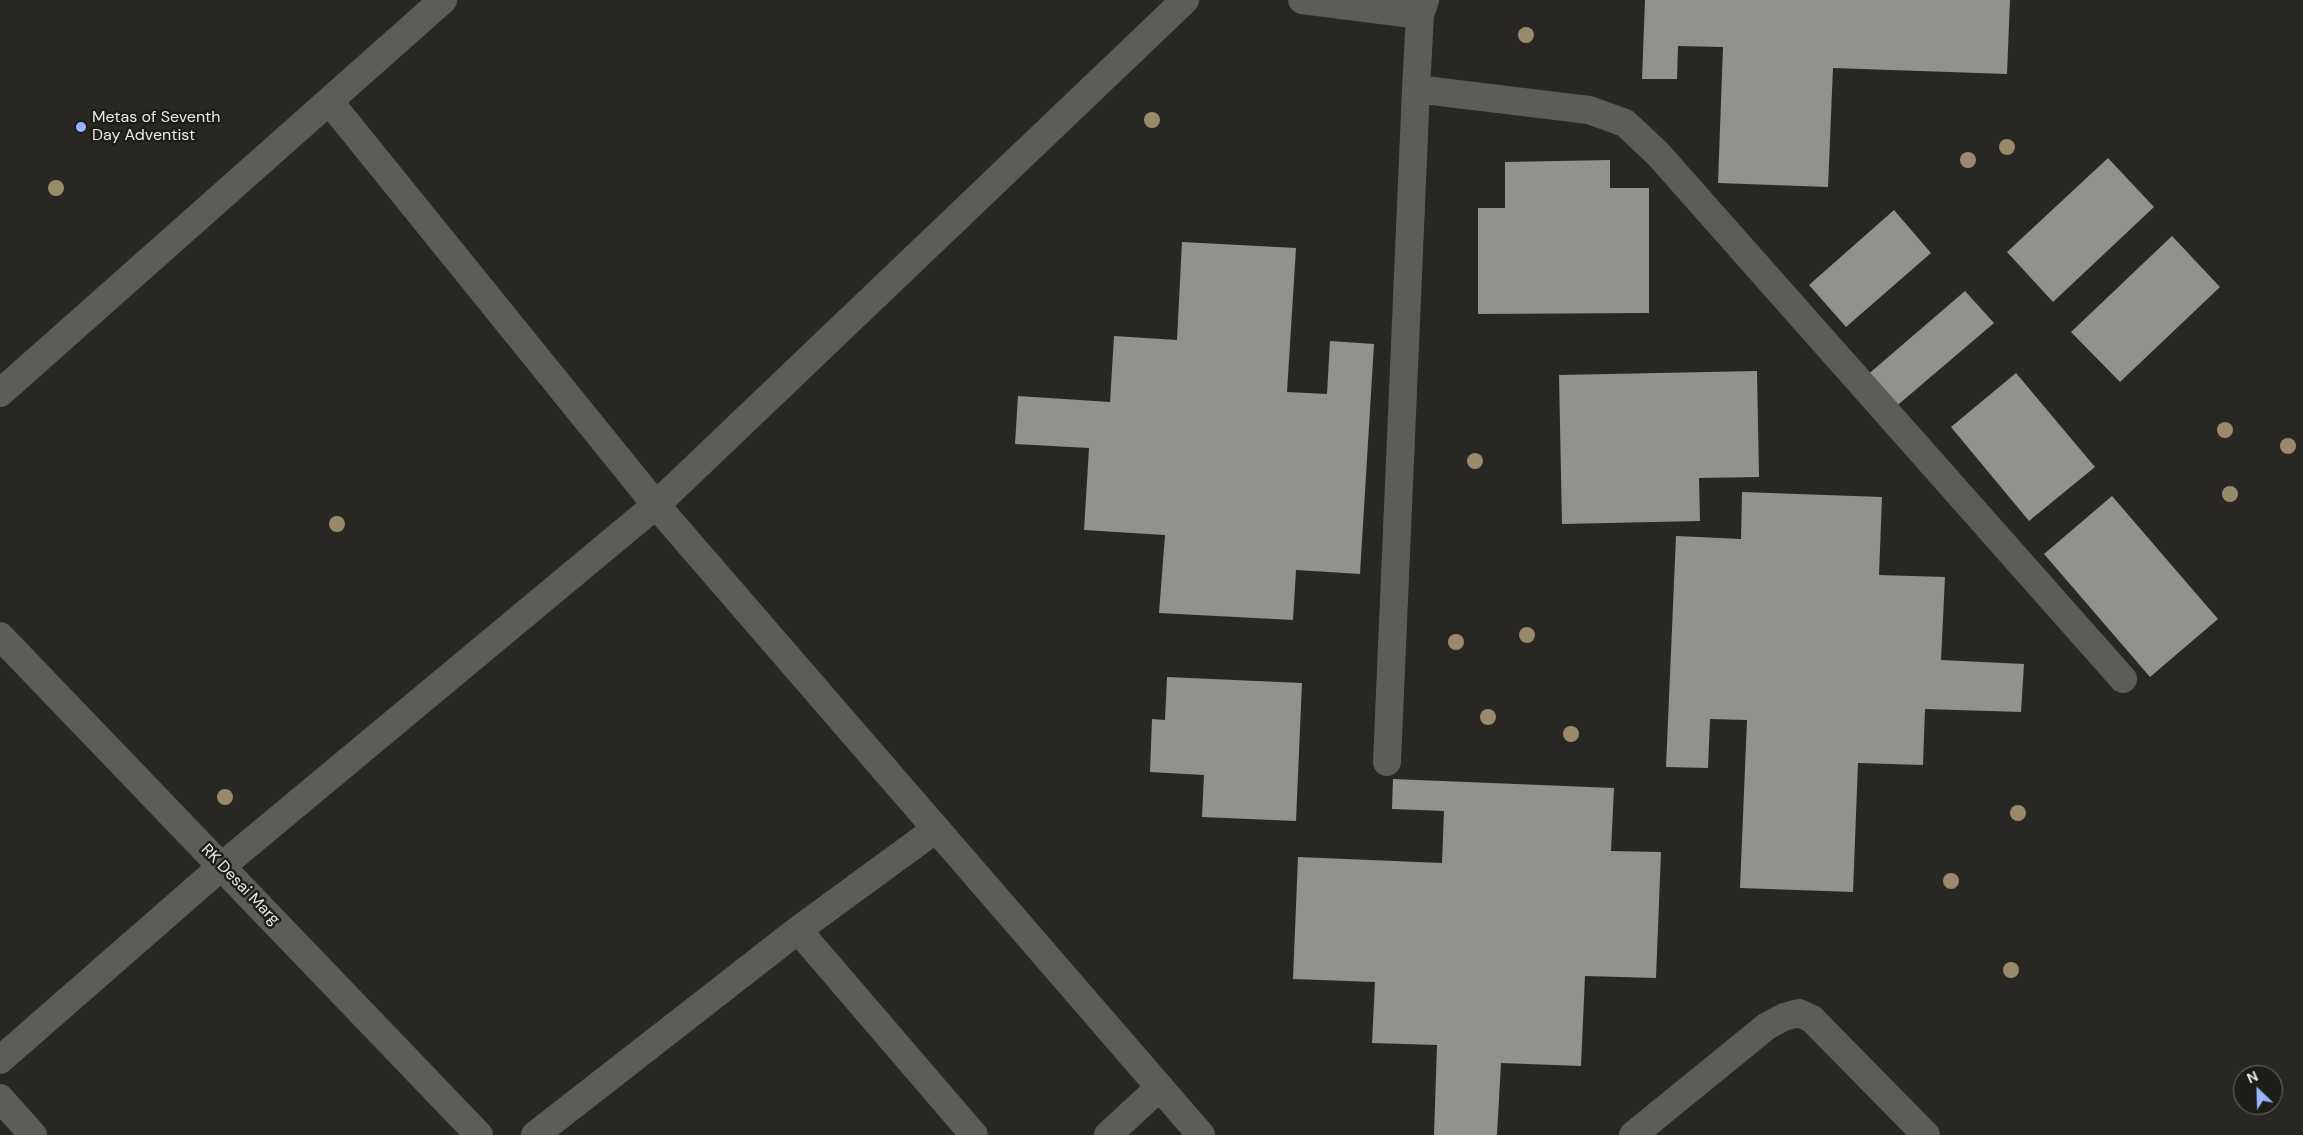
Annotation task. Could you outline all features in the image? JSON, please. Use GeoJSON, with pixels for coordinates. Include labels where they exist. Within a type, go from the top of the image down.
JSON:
{"type":"FeatureCollection","features":[{"type":"Feature","properties":{"kind":"street"},"geometry":{"type":"LineString","coordinates":[[0,393],[443,0]]}},
{"type":"Feature","properties":{"kind":"street"},"geometry":{"type":"LineString","coordinates":[[0,1060],[222,866],[656,505],[1185,0]]}},
{"type":"Feature","properties":{"kind":"street"},"geometry":{"type":"LineString","coordinates":[[1302,0],[1422,7],[1416,90],[1387,762]]}},
{"type":"Feature","properties":{"kind":"street"},"geometry":{"type":"LineString","coordinates":[[1416,90],[1589,110],[1625,123],[1658,154],[2123,678]]}},
{"type":"Feature","properties":{"kind":"street"},"geometry":{"type":"LineString","coordinates":[[329,101],[656,505],[1201,1135]]}},
{"type":"Feature","properties":{"kind":"street","name":"RK Desai Marg"},"geometry":{"type":"LineString","coordinates":[[0,636],[479,1135]]}},
{"type":"Feature","properties":{"kind":"street"},"geometry":{"type":"LineString","coordinates":[[535,1135],[798,930],[936,829]]}},
{"type":"Feature","properties":{"kind":"street"},"geometry":{"type":"LineString","coordinates":[[798,930],[974,1135]]}},
{"type":"Feature","properties":{"kind":"street"},"geometry":{"type":"LineString","coordinates":[[1633,1135],[1768,1026],[1784,1017],[1799,1013],[1812,1019],[1926,1135]]}},
{"type":"Feature","properties":{"kind":"street"},"geometry":{"type":"LineString","coordinates":[[1108,1135],[1160,1088]]}},
{"type":"Feature","properties":{"kind":"street"},"geometry":{"type":"LineString","coordinates":[[0,1098],[33,1135]]}},
{"type":"Feature","properties":{"kind":"building"},"geometry":{"type":"Polygon","coordinates":[[[1645,0],[2010,0],[2007,74],[1833,68],[1828,187],[1718,183],[1723,47],[1678,46],[1677,79],[1642,79],[1645,0]]]}},
{"type":"Feature","properties":{"kind":"building"},"geometry":{"type":"Polygon","coordinates":[[[2108,158],[2154,207],[2053,302],[2007,252],[2108,158]]]}},
{"type":"Feature","properties":{"kind":"building"},"geometry":{"type":"Polygon","coordinates":[[[1610,160],[1610,188],[1649,188],[1649,313],[1478,314],[1478,208],[1505,208],[1505,162],[1610,160]]]}},
{"type":"Feature","properties":{"kind":"building"},"geometry":{"type":"Polygon","coordinates":[[[1894,210],[1931,253],[1846,327],[1809,285],[1894,210]]]}},
{"type":"Feature","properties":{"kind":"building"},"geometry":{"type":"Polygon","coordinates":[[[2172,236],[2220,287],[2120,382],[2071,332],[2172,236]]]}},
{"type":"Feature","properties":{"kind":"building"},"geometry":{"type":"Polygon","coordinates":[[[1182,242],[1296,248],[1287,392],[1327,394],[1330,341],[1374,344],[1360,574],[1296,570],[1293,620],[1159,613],[1165,535],[1084,530],[1089,448],[1015,444],[1018,396],[1110,402],[1114,336],[1177,340],[1182,242]]]}},
{"type":"Feature","properties":{"kind":"building"},"geometry":{"type":"Polygon","coordinates":[[[1965,291],[1994,323],[1893,409],[1865,377],[1965,291]]]}},
{"type":"Feature","properties":{"kind":"building"},"geometry":{"type":"Polygon","coordinates":[[[1757,371],[1759,477],[1699,478],[1700,521],[1562,524],[1559,375],[1757,371]]]}},
{"type":"Feature","properties":{"kind":"building"},"geometry":{"type":"Polygon","coordinates":[[[2016,373],[2095,467],[2029,521],[1951,427],[2016,373]]]}},
{"type":"Feature","properties":{"kind":"building"},"geometry":{"type":"Polygon","coordinates":[[[1742,492],[1882,497],[1879,575],[1945,577],[1941,660],[2024,664],[2021,712],[1925,709],[1923,765],[1858,763],[1853,892],[1740,888],[1747,720],[1710,719],[1708,768],[1666,767],[1676,536],[1741,539],[1742,492]]]}},
{"type":"Feature","properties":{"kind":"building"},"geometry":{"type":"Polygon","coordinates":[[[2112,496],[2218,619],[2150,677],[2044,554],[2112,496]]]}},
{"type":"Feature","properties":{"kind":"building"},"geometry":{"type":"Polygon","coordinates":[[[1167,677],[1302,683],[1296,821],[1202,817],[1204,775],[1150,772],[1152,719],[1165,720],[1167,677]]]}},
{"type":"Feature","properties":{"kind":"building"},"geometry":{"type":"Polygon","coordinates":[[[1393,779],[1614,788],[1611,851],[1661,852],[1656,978],[1585,976],[1581,1066],[1501,1063],[1497,1135],[1434,1135],[1437,1045],[1372,1043],[1375,982],[1293,979],[1298,857],[1442,863],[1444,811],[1392,809],[1393,779]]]}},
{"type":"Feature","properties":{"kind":"place","name":"Metas of Seventh Day Adventist"},"geometry":{"type":"Point","coordinates":[81,127]}}]}
